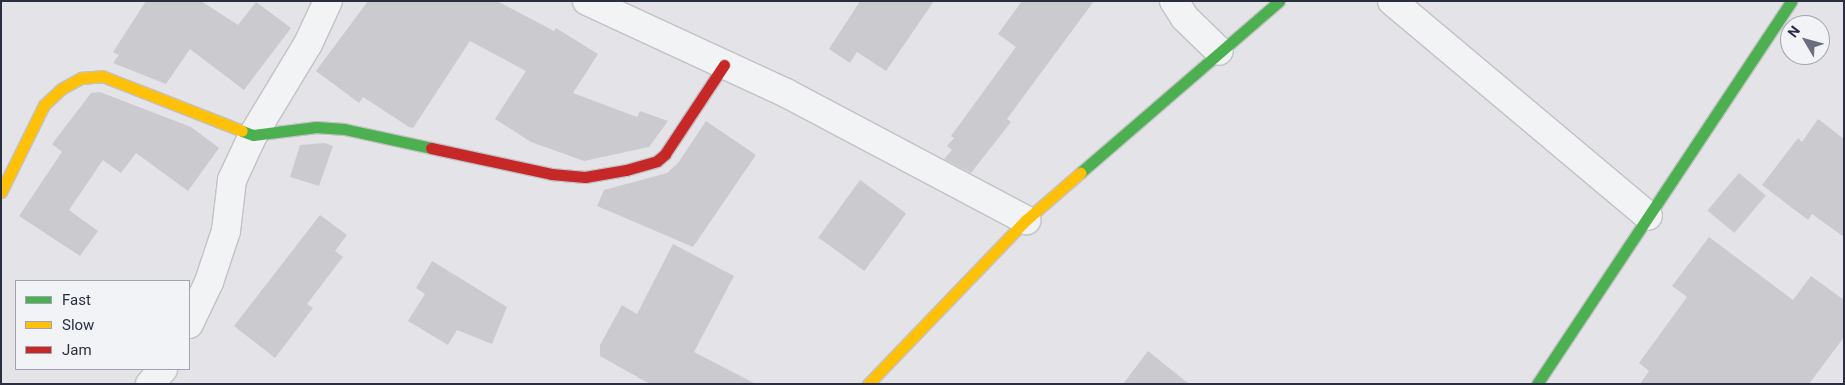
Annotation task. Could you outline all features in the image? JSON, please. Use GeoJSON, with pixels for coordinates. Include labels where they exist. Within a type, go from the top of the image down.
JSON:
{"type":"FeatureCollection","features":[{"type":"Feature","properties":{"kind":"street"},"geometry":{"type":"LineString","coordinates":[[190,322],[209,282],[226,231],[232,180],[253,135],[308,44],[328,1]]}},
{"type":"Feature","properties":{"kind":"street"},"geometry":{"type":"LineString","coordinates":[[587,1],[786,93],[1026,220]]}},
{"type":"Feature","properties":{"kind":"street"},"geometry":{"type":"LineString","coordinates":[[1174,1],[1185,18],[1219,52]]}},
{"type":"Feature","properties":{"kind":"street"},"geometry":{"type":"LineString","coordinates":[[868,384],[1026,220],[1279,1]]}},
{"type":"Feature","properties":{"kind":"street"},"geometry":{"type":"LineString","coordinates":[[1392,1],[1648,216]]}},
{"type":"Feature","properties":{"kind":"street"},"geometry":{"type":"LineString","coordinates":[[1537,384],[1790,1]]}},
{"type":"Feature","properties":{"kind":"street"},"geometry":{"type":"LineString","coordinates":[[1,192],[44,105],[61,88],[81,78],[102,76],[253,135],[316,127],[344,129],[552,174],[585,177],[626,170],[657,161],[665,154],[724,65]]}},
{"type":"Feature","properties":{"kind":"street"},"geometry":{"type":"LineString","coordinates":[[150,384],[162,370]]}},
{"type":"Feature","properties":{"kind":"building"},"geometry":{"type":"Polygon","coordinates":[[[146,1],[201,1],[238,25],[256,2],[291,28],[244,90],[190,49],[166,84],[113,63],[119,55],[113,52],[146,1]]]}},
{"type":"Feature","properties":{"kind":"building"},"geometry":{"type":"Polygon","coordinates":[[[368,1],[497,1],[554,31],[556,28],[598,54],[573,93],[637,117],[640,111],[668,121],[649,147],[584,161],[531,142],[495,119],[526,71],[470,41],[413,128],[409,127],[363,97],[359,103],[316,71],[368,1]]]}},
{"type":"Feature","properties":{"kind":"building"},"geometry":{"type":"Polygon","coordinates":[[[860,1],[934,1],[886,71],[857,52],[850,63],[829,49],[860,1]]]}},
{"type":"Feature","properties":{"kind":"building"},"geometry":{"type":"Polygon","coordinates":[[[1022,1],[1094,1],[1007,119],[1011,122],[971,173],[944,159],[952,150],[947,146],[954,138],[951,136],[1016,47],[998,34],[1022,1]]]}},
{"type":"Feature","properties":{"kind":"building"},"geometry":{"type":"Polygon","coordinates":[[[100,92],[191,127],[219,148],[188,191],[136,153],[121,173],[103,160],[69,210],[98,231],[80,256],[19,216],[62,152],[52,144],[91,93],[100,92]]]}},
{"type":"Feature","properties":{"kind":"building"},"geometry":{"type":"Polygon","coordinates":[[[1818,119],[1844,139],[1844,237],[1812,214],[1808,220],[1762,185],[1798,138],[1802,142],[1818,119]]]}},
{"type":"Feature","properties":{"kind":"building"},"geometry":{"type":"Polygon","coordinates":[[[706,121],[756,155],[693,247],[597,206],[604,190],[667,173],[678,163],[706,121]]]}},
{"type":"Feature","properties":{"kind":"building"},"geometry":{"type":"Polygon","coordinates":[[[325,143],[333,146],[319,186],[290,177],[300,145],[325,143]]]}},
{"type":"Feature","properties":{"kind":"building"},"geometry":{"type":"Polygon","coordinates":[[[1739,173],[1766,195],[1734,233],[1708,211],[1739,173]]]}},
{"type":"Feature","properties":{"kind":"building"},"geometry":{"type":"Polygon","coordinates":[[[860,180],[906,214],[864,271],[818,237],[860,180]]]}},
{"type":"Feature","properties":{"kind":"building"},"geometry":{"type":"Polygon","coordinates":[[[320,215],[347,235],[335,251],[343,257],[307,304],[313,308],[275,358],[234,326],[320,215]]]}},
{"type":"Feature","properties":{"kind":"building"},"geometry":{"type":"Polygon","coordinates":[[[1709,237],[1793,300],[1811,276],[1844,300],[1844,337],[1809,384],[1640,384],[1649,371],[1639,363],[1687,297],[1672,286],[1709,237]]]}},
{"type":"Feature","properties":{"kind":"building"},"geometry":{"type":"Polygon","coordinates":[[[673,244],[734,276],[694,352],[756,384],[650,384],[600,356],[600,345],[622,305],[637,314],[673,244]]]}},
{"type":"Feature","properties":{"kind":"building"},"geometry":{"type":"Polygon","coordinates":[[[432,261],[507,307],[492,344],[457,330],[448,345],[408,321],[425,294],[416,288],[432,261]]]}},
{"type":"Feature","properties":{"kind":"building"},"geometry":{"type":"Polygon","coordinates":[[[1148,351],[1189,384],[1123,384],[1148,351]]]}},
{"type":"Feature","properties":{"kind":"traffic: fast"},"geometry":{"type":"LineString","coordinates":[[1080,173],[1279,1]]}},
{"type":"Feature","properties":{"kind":"traffic: fast"},"geometry":{"type":"LineString","coordinates":[[1537,384],[1791,1]]}},
{"type":"Feature","properties":{"kind":"traffic: fast"},"geometry":{"type":"LineString","coordinates":[[242,131],[253,135],[316,127],[344,129],[431,148]]}},
{"type":"Feature","properties":{"kind":"traffic: slow"},"geometry":{"type":"LineString","coordinates":[[1,192],[44,105],[61,89],[81,78],[102,76],[242,131]]}},
{"type":"Feature","properties":{"kind":"traffic: slow"},"geometry":{"type":"LineString","coordinates":[[868,384],[1026,220],[1080,173]]}},
{"type":"Feature","properties":{"kind":"traffic: jam"},"geometry":{"type":"LineString","coordinates":[[431,148],[551,174],[585,177],[626,170],[657,161],[665,154],[724,65]]}}]}
